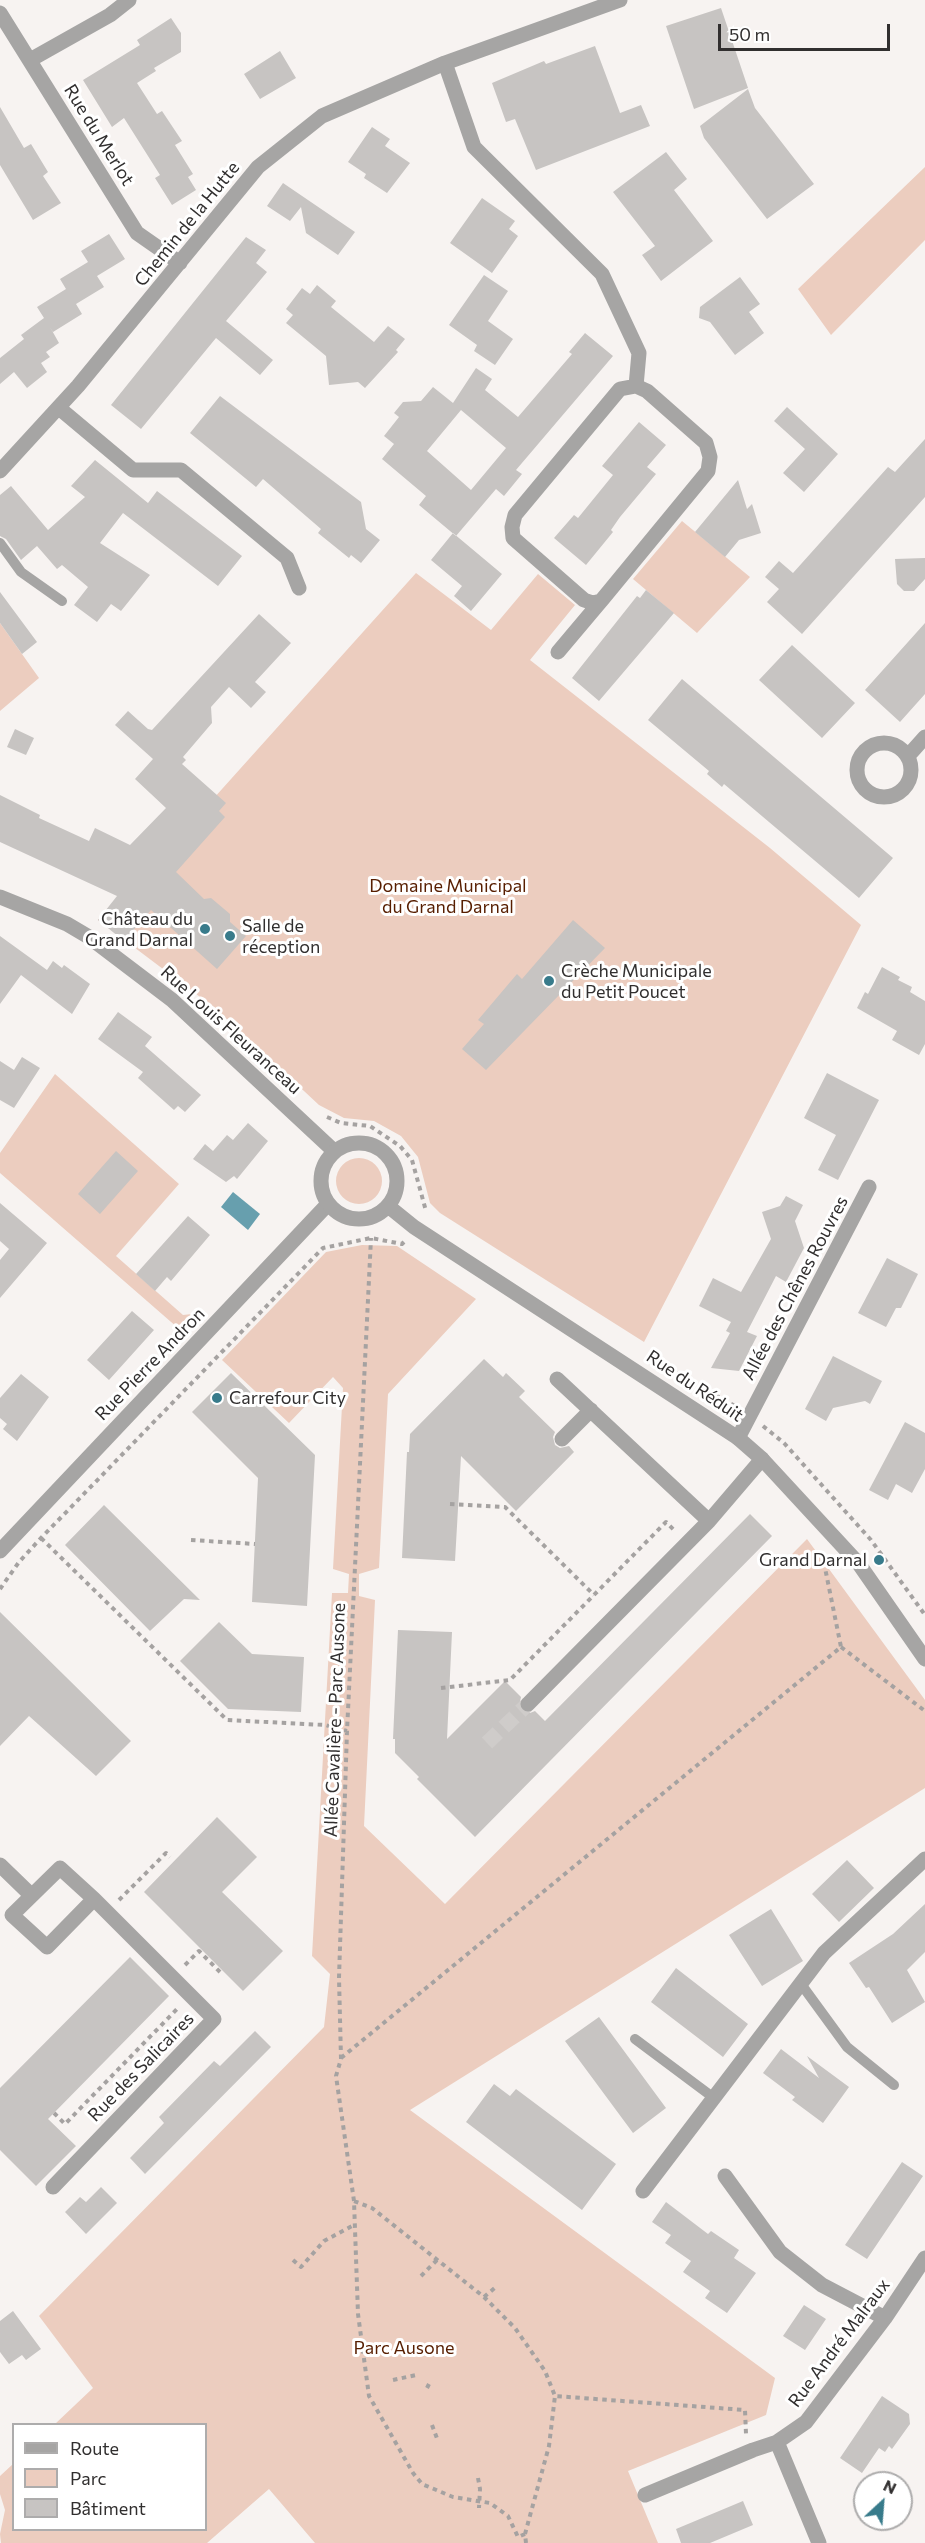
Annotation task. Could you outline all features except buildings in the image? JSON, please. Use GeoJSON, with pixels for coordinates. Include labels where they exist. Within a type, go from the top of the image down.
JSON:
{"type":"FeatureCollection","features":[{"type":"Feature","properties":{"kind":"street"},"geometry":{"type":"LineString","coordinates":[[30,60],[110,15],[129,0]]}},
{"type":"Feature","properties":{"kind":"street","name":"Chemin de la Hutte"},"geometry":{"type":"LineString","coordinates":[[0,471],[59,408],[258,167],[322,116],[445,63],[620,0]]}},
{"type":"Feature","properties":{"kind":"street","name":"Rue du Merlot"},"geometry":{"type":"LineString","coordinates":[[0,13],[137,233],[180,263]]}},
{"type":"Feature","properties":{"kind":"street"},"geometry":{"type":"LineString","coordinates":[[445,63],[474,147],[602,274],[639,353],[636,386]]}},
{"type":"Feature","properties":{"kind":"street"},"geometry":{"type":"LineString","coordinates":[[558,652],[601,601],[708,471],[710,457],[706,443],[647,391],[636,386],[620,389],[514,515],[512,527],[513,538],[584,600],[593,603],[601,601]]}},
{"type":"Feature","properties":{"kind":"street"},"geometry":{"type":"LineString","coordinates":[[59,408],[133,470],[181,470],[287,558],[299,588]]}},
{"type":"Feature","properties":{"kind":"street"},"geometry":{"type":"LineString","coordinates":[[908,756],[925,737]]}},
{"type":"Feature","properties":{"kind":"street","name":"Rue Louis Fleuranceau"},"geometry":{"type":"LineString","coordinates":[[0,897],[67,924],[89,937],[172,1000],[334,1151]]}},
{"type":"Feature","properties":{"kind":"street"},"geometry":{"type":"LineString","coordinates":[[356,1143],[368,1144],[387,1155],[397,1175],[397,1186],[388,1206],[379,1214],[357,1219],[336,1212],[328,1204],[322,1194],[322,1171],[334,1151],[356,1143]]}},
{"type":"Feature","properties":{"kind":"street","name":"Allée des Chênes Rouvres"},"geometry":{"type":"LineString","coordinates":[[738,1438],[869,1187]]}},
{"type":"Feature","properties":{"kind":"street","name":"Rue Pierre Andron"},"geometry":{"type":"LineString","coordinates":[[0,1551],[328,1204]]}},
{"type":"Feature","properties":{"kind":"street","name":"Rue du Réduit"},"geometry":{"type":"LineString","coordinates":[[388,1206],[738,1438],[762,1459],[859,1564],[925,1659]]}},
{"type":"Feature","properties":{"kind":"street"},"geometry":{"type":"LineString","coordinates":[[558,1379],[704,1517]]}},
{"type":"Feature","properties":{"kind":"street"},"geometry":{"type":"LineString","coordinates":[[562,1439],[591,1410]]}},
{"type":"Feature","properties":{"kind":"street"},"geometry":{"type":"LineString","coordinates":[[528,1704],[704,1517],[762,1459]]}},
{"type":"Feature","properties":{"kind":"street"},"geometry":{"type":"LineString","coordinates":[[643,2191],[824,1953],[925,1859]]}},
{"type":"Feature","properties":{"kind":"street"},"geometry":{"type":"LineString","coordinates":[[0,1865],[32,1895]]}},
{"type":"Feature","properties":{"kind":"street","name":"Rue des Salicaires"},"geometry":{"type":"LineString","coordinates":[[53,2187],[214,2019],[94,1899],[60,1868],[12,1915],[47,1947],[94,1899]]}},
{"type":"Feature","properties":{"kind":"street"},"geometry":{"type":"LineString","coordinates":[[725,2176],[780,2252],[822,2285],[885,2318]]}},
{"type":"Feature","properties":{"kind":"street","name":"Rue André Malraux"},"geometry":{"type":"LineString","coordinates":[[645,2495],[777,2442],[806,2422],[885,2318],[925,2258]]}},
{"type":"Feature","properties":{"kind":"street"},"geometry":{"type":"LineString","coordinates":[[777,2442],[819,2543]]}},
{"type":"Feature","properties":{"kind":"lane"},"geometry":{"type":"LineString","coordinates":[[0,543],[21,572],[62,601]]}},
{"type":"Feature","properties":{"kind":"lane"},"geometry":{"type":"LineString","coordinates":[[801,1984],[847,2047],[894,2085]]}},
{"type":"Feature","properties":{"kind":"lane"},"geometry":{"type":"LineString","coordinates":[[635,2039],[714,2098]]}},
{"type":"Feature","properties":{"kind":"path"},"geometry":{"type":"LineString","coordinates":[[303,1121],[314,1109],[341,1123],[370,1126],[381,1130],[412,1160],[426,1211]]}},
{"type":"Feature","properties":{"kind":"path"},"geometry":{"type":"LineString","coordinates":[[0,1589],[42,1538],[322,1248],[371,1238],[402,1244]]}},
{"type":"Feature","properties":{"kind":"path","name":"Allée Cavalière - Parc Ausone"},"geometry":{"type":"LineString","coordinates":[[371,1238],[347,1731],[339,1978],[341,2059],[336,2076],[354,2201],[358,2314],[369,2396],[413,2474],[422,2484],[453,2497],[480,2500]]}},
{"type":"Feature","properties":{"kind":"path"},"geometry":{"type":"LineString","coordinates":[[450,1504],[505,1507],[594,1595]]}},
{"type":"Feature","properties":{"kind":"path"},"geometry":{"type":"LineString","coordinates":[[441,1688],[510,1680],[666,1522],[679,1534],[704,1517]]}},
{"type":"Feature","properties":{"kind":"path"},"geometry":{"type":"LineString","coordinates":[[42,1538],[227,1720],[325,1725],[347,1731]]}},
{"type":"Feature","properties":{"kind":"path"},"geometry":{"type":"LineString","coordinates":[[191,1540],[255,1544]]}},
{"type":"Feature","properties":{"kind":"path"},"geometry":{"type":"LineString","coordinates":[[822,1552],[841,1647],[925,1711]]}},
{"type":"Feature","properties":{"kind":"path"},"geometry":{"type":"LineString","coordinates":[[341,2059],[841,1647]]}},
{"type":"Feature","properties":{"kind":"path"},"geometry":{"type":"LineString","coordinates":[[54,2113],[65,2124],[182,2004]]}},
{"type":"Feature","properties":{"kind":"path"},"geometry":{"type":"LineString","coordinates":[[354,2201],[372,2208],[484,2296],[515,2328],[545,2371],[555,2396],[549,2446],[525,2534],[526,2543]]}},
{"type":"Feature","properties":{"kind":"path"},"geometry":{"type":"LineString","coordinates":[[293,2260],[301,2267],[324,2241],[355,2224]]}},
{"type":"Feature","properties":{"kind":"path"},"geometry":{"type":"LineString","coordinates":[[421,2276],[437,2260]]}},
{"type":"Feature","properties":{"kind":"path"},"geometry":{"type":"LineString","coordinates":[[484,2296],[497,2286]]}},
{"type":"Feature","properties":{"kind":"path"},"geometry":{"type":"LineString","coordinates":[[393,2380],[416,2375]]}},
{"type":"Feature","properties":{"kind":"path"},"geometry":{"type":"LineString","coordinates":[[555,2396],[745,2410],[744,2429],[753,2450]]}},
{"type":"Feature","properties":{"kind":"path"},"geometry":{"type":"LineString","coordinates":[[432,2425],[438,2441]]}},
{"type":"Feature","properties":{"kind":"path"},"geometry":{"type":"LineString","coordinates":[[478,2478],[479,2508]]}},
{"type":"Feature","properties":{"kind":"path"},"geometry":{"type":"LineString","coordinates":[[480,2500],[490,2503],[508,2516],[518,2537],[525,2534]]}},
{"type":"Feature","properties":{"kind":"green space"},"geometry":{"type":"Polygon","coordinates":[[[925,167],[925,240],[831,335],[798,289],[925,167]]]}},
{"type":"Feature","properties":{"kind":"green space"},"geometry":{"type":"Polygon","coordinates":[[[682,521],[750,577],[697,633],[633,579],[682,521]]]}},
{"type":"Feature","properties":{"kind":"green space","name":"Domaine Municipal du Grand Darnal"},"geometry":{"type":"Polygon","coordinates":[[[416,573],[491,630],[538,574],[575,605],[530,660],[770,848],[861,925],[644,1342],[440,1213],[430,1203],[418,1157],[401,1136],[374,1121],[344,1118],[319,1105],[216,1009],[98,920],[187,828],[416,573]]]}},
{"type":"Feature","properties":{"kind":"green space"},"geometry":{"type":"Polygon","coordinates":[[[0,623],[39,678],[0,711],[0,623]]]}},
{"type":"Feature","properties":{"kind":"green space"},"geometry":{"type":"Polygon","coordinates":[[[55,1074],[179,1184],[116,1256],[183,1315],[201,1313],[186,1335],[0,1173],[0,1153],[55,1074]]]}},
{"type":"Feature","properties":{"kind":"green space"},"geometry":{"type":"Polygon","coordinates":[[[359,1158],[375,1165],[382,1181],[375,1197],[359,1204],[343,1197],[336,1181],[343,1165],[359,1158]]]}},
{"type":"Feature","properties":{"kind":"green space","name":"Parc Ausone"},"geometry":{"type":"Polygon","coordinates":[[[362,1245],[397,1246],[476,1299],[388,1394],[379,1568],[359,1574],[359,1596],[375,1600],[364,1826],[445,1904],[807,1539],[925,1700],[925,1788],[410,2110],[775,2378],[766,2415],[628,2471],[658,2543],[315,2543],[269,2489],[207,2543],[1,2543],[0,2534],[5,2510],[0,2494],[0,2476],[12,2465],[12,2531],[207,2531],[207,2423],[56,2423],[93,2388],[39,2316],[324,2027],[330,1974],[312,1956],[332,1593],[348,1593],[349,1574],[333,1569],[343,1388],[333,1377],[289,1423],[222,1360],[326,1252],[362,1245]]]}},
{"type":"Feature","properties":{"kind":"water"},"geometry":{"type":"Polygon","coordinates":[[[233,1192],[260,1214],[248,1230],[221,1207],[233,1192]]]}},
{"type":"Feature","properties":{"kind":"tunnel"},"geometry":{"type":"LineString","coordinates":[[487,1743],[528,1704]]}},
{"type":"Feature","properties":{"kind":"place","name":"Château du Grand Darnal"},"geometry":{"type":"Point","coordinates":[205,929]}},
{"type":"Feature","properties":{"kind":"place","name":"Salle de réception"},"geometry":{"type":"Point","coordinates":[230,936]}},
{"type":"Feature","properties":{"kind":"place","name":"Crèche Municipale du Petit Poucet"},"geometry":{"type":"Point","coordinates":[549,981]}},
{"type":"Feature","properties":{"kind":"place","name":"Carrefour City"},"geometry":{"type":"Point","coordinates":[217,1398]}},
{"type":"Feature","properties":{"kind":"place","name":"Grand Darnal"},"geometry":{"type":"Point","coordinates":[879,1560]}}]}
